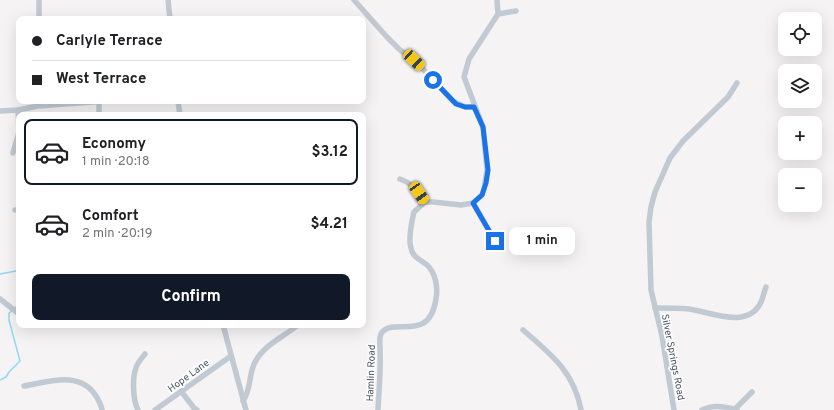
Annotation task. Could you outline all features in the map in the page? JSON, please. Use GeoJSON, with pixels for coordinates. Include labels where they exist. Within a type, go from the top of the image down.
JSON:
{"type":"FeatureCollection","features":[{"type":"Feature","properties":{"kind":"street"},"geometry":{"type":"LineString","coordinates":[[39,0],[39,16]]}},
{"type":"Feature","properties":{"kind":"street"},"geometry":{"type":"LineString","coordinates":[[168,0],[170,16]]}},
{"type":"Feature","properties":{"kind":"street"},"geometry":{"type":"LineString","coordinates":[[354,0],[386,36],[400,50],[414,60],[453,101],[465,107],[474,107]]}},
{"type":"Feature","properties":{"kind":"street"},"geometry":{"type":"LineString","coordinates":[[400,179],[414,186],[425,202],[461,206],[473,203],[482,195],[488,170],[483,127],[474,107],[464,77],[469,59],[498,14],[497,0]]}},
{"type":"Feature","properties":{"kind":"street"},"geometry":{"type":"LineString","coordinates":[[498,14],[516,11]]}},
{"type":"Feature","properties":{"kind":"street","name":"Silver Springs Road"},"geometry":{"type":"LineString","coordinates":[[674,410],[662,336],[651,290],[649,222],[651,207],[655,192],[670,158],[683,141],[728,97],[737,83]]}},
{"type":"Feature","properties":{"kind":"street"},"geometry":{"type":"LineString","coordinates":[[0,111],[18,110],[35,104]]}},
{"type":"Feature","properties":{"kind":"street"},"geometry":{"type":"LineString","coordinates":[[13,153],[16,142]]}},
{"type":"Feature","properties":{"kind":"street","name":"Hamlin Road"},"geometry":{"type":"LineString","coordinates":[[378,410],[381,370],[380,336],[385,330],[390,328],[414,327],[425,324],[434,309],[437,288],[435,277],[427,265],[416,258],[410,244],[414,212],[425,202]]}},
{"type":"Feature","properties":{"kind":"street"},"geometry":{"type":"LineString","coordinates":[[473,203],[495,241]]}},
{"type":"Feature","properties":{"kind":"street"},"geometry":{"type":"LineString","coordinates":[[655,308],[689,309],[732,318],[747,316],[761,303],[766,287]]}},
{"type":"Feature","properties":{"kind":"street"},"geometry":{"type":"LineString","coordinates":[[0,299],[16,311]]}},
{"type":"Feature","properties":{"kind":"street"},"geometry":{"type":"LineString","coordinates":[[224,328],[246,410]]}},
{"type":"Feature","properties":{"kind":"street"},"geometry":{"type":"LineString","coordinates":[[244,401],[248,395],[252,370],[261,352],[294,328]]}},
{"type":"Feature","properties":{"kind":"street"},"geometry":{"type":"LineString","coordinates":[[523,330],[557,360],[577,393],[581,407]]}},
{"type":"Feature","properties":{"kind":"street"},"geometry":{"type":"LineString","coordinates":[[138,410],[135,404],[134,385],[136,368],[145,354]]}},
{"type":"Feature","properties":{"kind":"street","name":"Hope Lane"},"geometry":{"type":"LineString","coordinates":[[155,410],[231,356]]}},
{"type":"Feature","properties":{"kind":"street"},"geometry":{"type":"LineString","coordinates":[[24,386],[64,379],[73,380],[88,385],[94,391],[101,403],[102,410]]}},
{"type":"Feature","properties":{"kind":"street"},"geometry":{"type":"LineString","coordinates":[[182,391],[197,410]]}},
{"type":"Feature","properties":{"kind":"street"},"geometry":{"type":"LineString","coordinates":[[702,410],[716,406],[726,406],[736,410],[752,392]]}},
{"type":"Feature","properties":{"kind":"waterway"},"geometry":{"type":"LineString","coordinates":[[0,274],[16,271]]}},
{"type":"Feature","properties":{"kind":"waterway"},"geometry":{"type":"LineString","coordinates":[[0,380],[6,377],[20,361],[9,320],[9,313],[12,311]]}},
{"type":"Feature","properties":{"kind":"route"},"geometry":{"type":"LineString","coordinates":[[433,80],[456,104],[465,107],[474,107],[483,127],[488,170],[482,195],[473,203],[495,241]]}}]}
